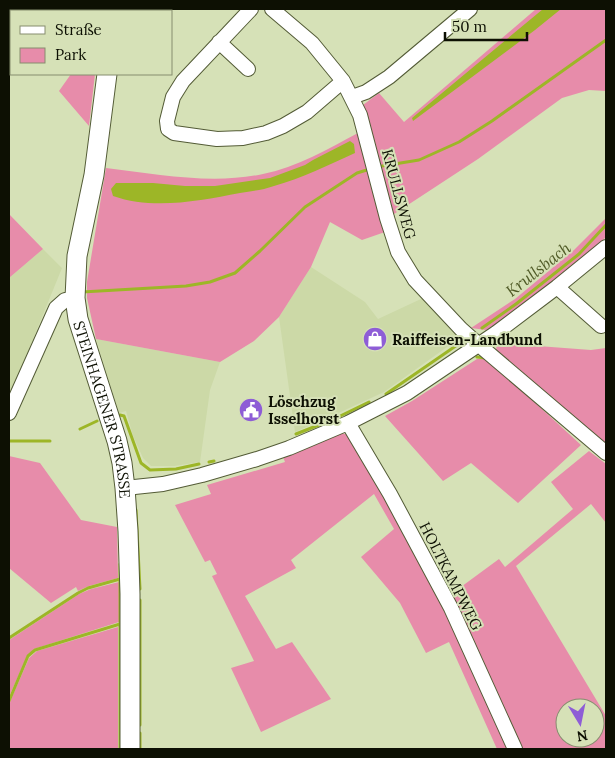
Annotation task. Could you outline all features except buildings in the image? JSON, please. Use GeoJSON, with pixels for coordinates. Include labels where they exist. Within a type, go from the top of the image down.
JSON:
{"type":"FeatureCollection","features":[{"type":"Feature","properties":{"kind":"street"},"geometry":{"type":"LineString","coordinates":[[251,9],[218,42],[173,97],[167,121],[168,129],[174,133],[217,139],[243,138],[266,133],[283,126],[307,112],[343,81]]}},
{"type":"Feature","properties":{"kind":"street","name":"KRULLSWEG"},"geometry":{"type":"LineString","coordinates":[[272,9],[312,43],[343,81],[352,97],[360,115],[387,218],[398,252],[416,280],[479,345],[606,453]]}},
{"type":"Feature","properties":{"kind":"street"},"geometry":{"type":"LineString","coordinates":[[352,97],[366,92],[389,77],[470,9]]}},
{"type":"Feature","properties":{"kind":"street"},"geometry":{"type":"LineString","coordinates":[[218,42],[248,69]]}},
{"type":"Feature","properties":{"kind":"street","name":"STEINHAGENER STRASSE"},"geometry":{"type":"LineString","coordinates":[[107,75],[94,175],[78,256],[75,298],[78,319],[117,441],[122,463],[128,531],[130,585],[130,749]]}},
{"type":"Feature","properties":{"kind":"street"},"geometry":{"type":"LineString","coordinates":[[125,488],[164,484],[230,467],[289,448],[348,423],[407,393],[479,345],[557,288],[606,247]]}},
{"type":"Feature","properties":{"kind":"street"},"geometry":{"type":"LineString","coordinates":[[557,288],[601,326]]}},
{"type":"Feature","properties":{"kind":"street"},"geometry":{"type":"LineString","coordinates":[[10,409],[56,308],[65,300],[75,298]]}},
{"type":"Feature","properties":{"kind":"street","name":"HOLTKAMPWEG"},"geometry":{"type":"LineString","coordinates":[[348,423],[390,494],[452,608],[515,749]]}},
{"type":"Feature","properties":{"kind":"shaded area"},"geometry":{"type":"Polygon","coordinates":[[[543,9],[561,9],[413,121],[412,118],[543,9]]]}},
{"type":"Feature","properties":{"kind":"shaded area"},"geometry":{"type":"Polygon","coordinates":[[[350,141],[354,144],[355,153],[305,175],[262,189],[176,203],[144,203],[113,196],[111,189],[116,183],[215,186],[270,178],[305,165],[350,141]]]}},
{"type":"Feature","properties":{"kind":"shaded area"},"geometry":{"type":"Polygon","coordinates":[[[43,249],[62,268],[9,398],[9,278],[43,249]]]}},
{"type":"Feature","properties":{"kind":"shaded area"},"geometry":{"type":"Polygon","coordinates":[[[311,267],[365,302],[378,319],[423,298],[461,337],[384,392],[295,432],[279,317],[311,267]]]}},
{"type":"Feature","properties":{"kind":"shaded area"},"geometry":{"type":"Polygon","coordinates":[[[96,339],[220,362],[210,390],[200,462],[174,466],[151,466],[143,458],[133,436],[126,411],[119,413],[96,339]]]}},
{"type":"Feature","properties":{"kind":"green space"},"geometry":{"type":"Polygon","coordinates":[[[536,9],[606,9],[606,91],[589,90],[562,98],[478,159],[391,216],[363,105],[379,93],[404,122],[536,9]]]}},
{"type":"Feature","properties":{"kind":"green space"},"geometry":{"type":"Polygon","coordinates":[[[70,75],[95,75],[89,126],[59,91],[70,75]]]}},
{"type":"Feature","properties":{"kind":"green space"},"geometry":{"type":"Polygon","coordinates":[[[358,133],[385,232],[362,240],[330,222],[311,267],[279,317],[254,341],[220,362],[96,339],[87,298],[87,282],[106,168],[204,179],[243,177],[288,167],[358,133]]]}},
{"type":"Feature","properties":{"kind":"green space"},"geometry":{"type":"Polygon","coordinates":[[[9,214],[43,249],[9,278],[9,214]]]}},
{"type":"Feature","properties":{"kind":"green space"},"geometry":{"type":"Polygon","coordinates":[[[606,218],[606,237],[582,259],[518,310],[486,330],[471,328],[515,299],[574,250],[606,218]]]}},
{"type":"Feature","properties":{"kind":"green space"},"geometry":{"type":"Polygon","coordinates":[[[497,343],[591,350],[606,348],[606,448],[496,350],[497,343]]]}},
{"type":"Feature","properties":{"kind":"green space"},"geometry":{"type":"Polygon","coordinates":[[[477,359],[486,359],[493,364],[581,445],[518,503],[471,463],[443,481],[385,416],[477,359]]]}},
{"type":"Feature","properties":{"kind":"green space"},"geometry":{"type":"Polygon","coordinates":[[[341,433],[349,435],[386,497],[447,609],[510,749],[497,749],[449,642],[426,653],[400,603],[361,557],[394,529],[374,494],[291,560],[296,568],[245,596],[276,649],[292,642],[331,699],[261,732],[231,668],[254,661],[212,576],[217,574],[210,560],[205,562],[175,505],[211,494],[207,485],[285,462],[283,457],[341,433]]]}},
{"type":"Feature","properties":{"kind":"green space"},"geometry":{"type":"Polygon","coordinates":[[[589,451],[606,464],[606,523],[591,504],[516,566],[595,698],[555,698],[555,748],[605,748],[605,714],[606,749],[520,749],[450,595],[499,559],[505,567],[573,509],[551,482],[589,451]]]}},
{"type":"Feature","properties":{"kind":"green space"},"geometry":{"type":"Polygon","coordinates":[[[9,456],[40,463],[81,520],[117,527],[118,578],[78,591],[76,587],[51,603],[9,568],[9,456]]]}},
{"type":"Feature","properties":{"kind":"green space"},"geometry":{"type":"Polygon","coordinates":[[[119,582],[119,622],[34,649],[27,656],[9,697],[9,640],[79,594],[119,582]]]}},
{"type":"Feature","properties":{"kind":"green space"},"geometry":{"type":"Polygon","coordinates":[[[118,627],[118,749],[9,749],[9,704],[29,658],[37,651],[118,627]]]}},
{"type":"Feature","properties":{"kind":"waterway"},"geometry":{"type":"LineString","coordinates":[[376,167],[419,160],[459,142],[492,121],[606,40]]}},
{"type":"Feature","properties":{"kind":"waterway"},"geometry":{"type":"LineString","coordinates":[[82,292],[186,286],[210,282],[235,273],[305,207],[357,173],[370,169]]}},
{"type":"Feature","properties":{"kind":"waterway","name":"Krullsbach"},"geometry":{"type":"LineString","coordinates":[[482,328],[516,304],[579,254],[606,225]]}},
{"type":"Feature","properties":{"kind":"waterway"},"geometry":{"type":"LineString","coordinates":[[386,394],[460,343]]}},
{"type":"Feature","properties":{"kind":"waterway"},"geometry":{"type":"LineString","coordinates":[[477,357],[487,359]]}},
{"type":"Feature","properties":{"kind":"waterway"},"geometry":{"type":"LineString","coordinates":[[296,434],[334,419],[369,402]]}},
{"type":"Feature","properties":{"kind":"waterway"},"geometry":{"type":"LineString","coordinates":[[120,415],[124,416],[141,463],[150,470],[176,469],[199,464]]}},
{"type":"Feature","properties":{"kind":"waterway"},"geometry":{"type":"LineString","coordinates":[[80,429],[97,421]]}},
{"type":"Feature","properties":{"kind":"waterway"},"geometry":{"type":"LineString","coordinates":[[9,441],[50,441]]}},
{"type":"Feature","properties":{"kind":"waterway"},"geometry":{"type":"LineString","coordinates":[[209,462],[214,461]]}},
{"type":"Feature","properties":{"kind":"waterway"},"geometry":{"type":"LineString","coordinates":[[136,510],[140,589]]}},
{"type":"Feature","properties":{"kind":"waterway"},"geometry":{"type":"LineString","coordinates":[[9,701],[28,656],[35,650],[120,624],[120,564]]}},
{"type":"Feature","properties":{"kind":"waterway"},"geometry":{"type":"LineString","coordinates":[[9,638],[78,593],[88,588],[120,579]]}},
{"type":"Feature","properties":{"kind":"waterway"},"geometry":{"type":"LineString","coordinates":[[140,600],[140,725]]}},
{"type":"Feature","properties":{"kind":"waterway"},"geometry":{"type":"LineString","coordinates":[[120,624],[120,749]]}},
{"type":"Feature","properties":{"kind":"waterway"},"geometry":{"type":"LineString","coordinates":[[140,733],[140,749]]}},
{"type":"Feature","properties":{"kind":"place","name":"Raiffeisen-Landbund"},"geometry":{"type":"Point","coordinates":[375,339]}},
{"type":"Feature","properties":{"kind":"place","name":"Löschzug Isselhorst"},"geometry":{"type":"Point","coordinates":[251,410]}}]}
